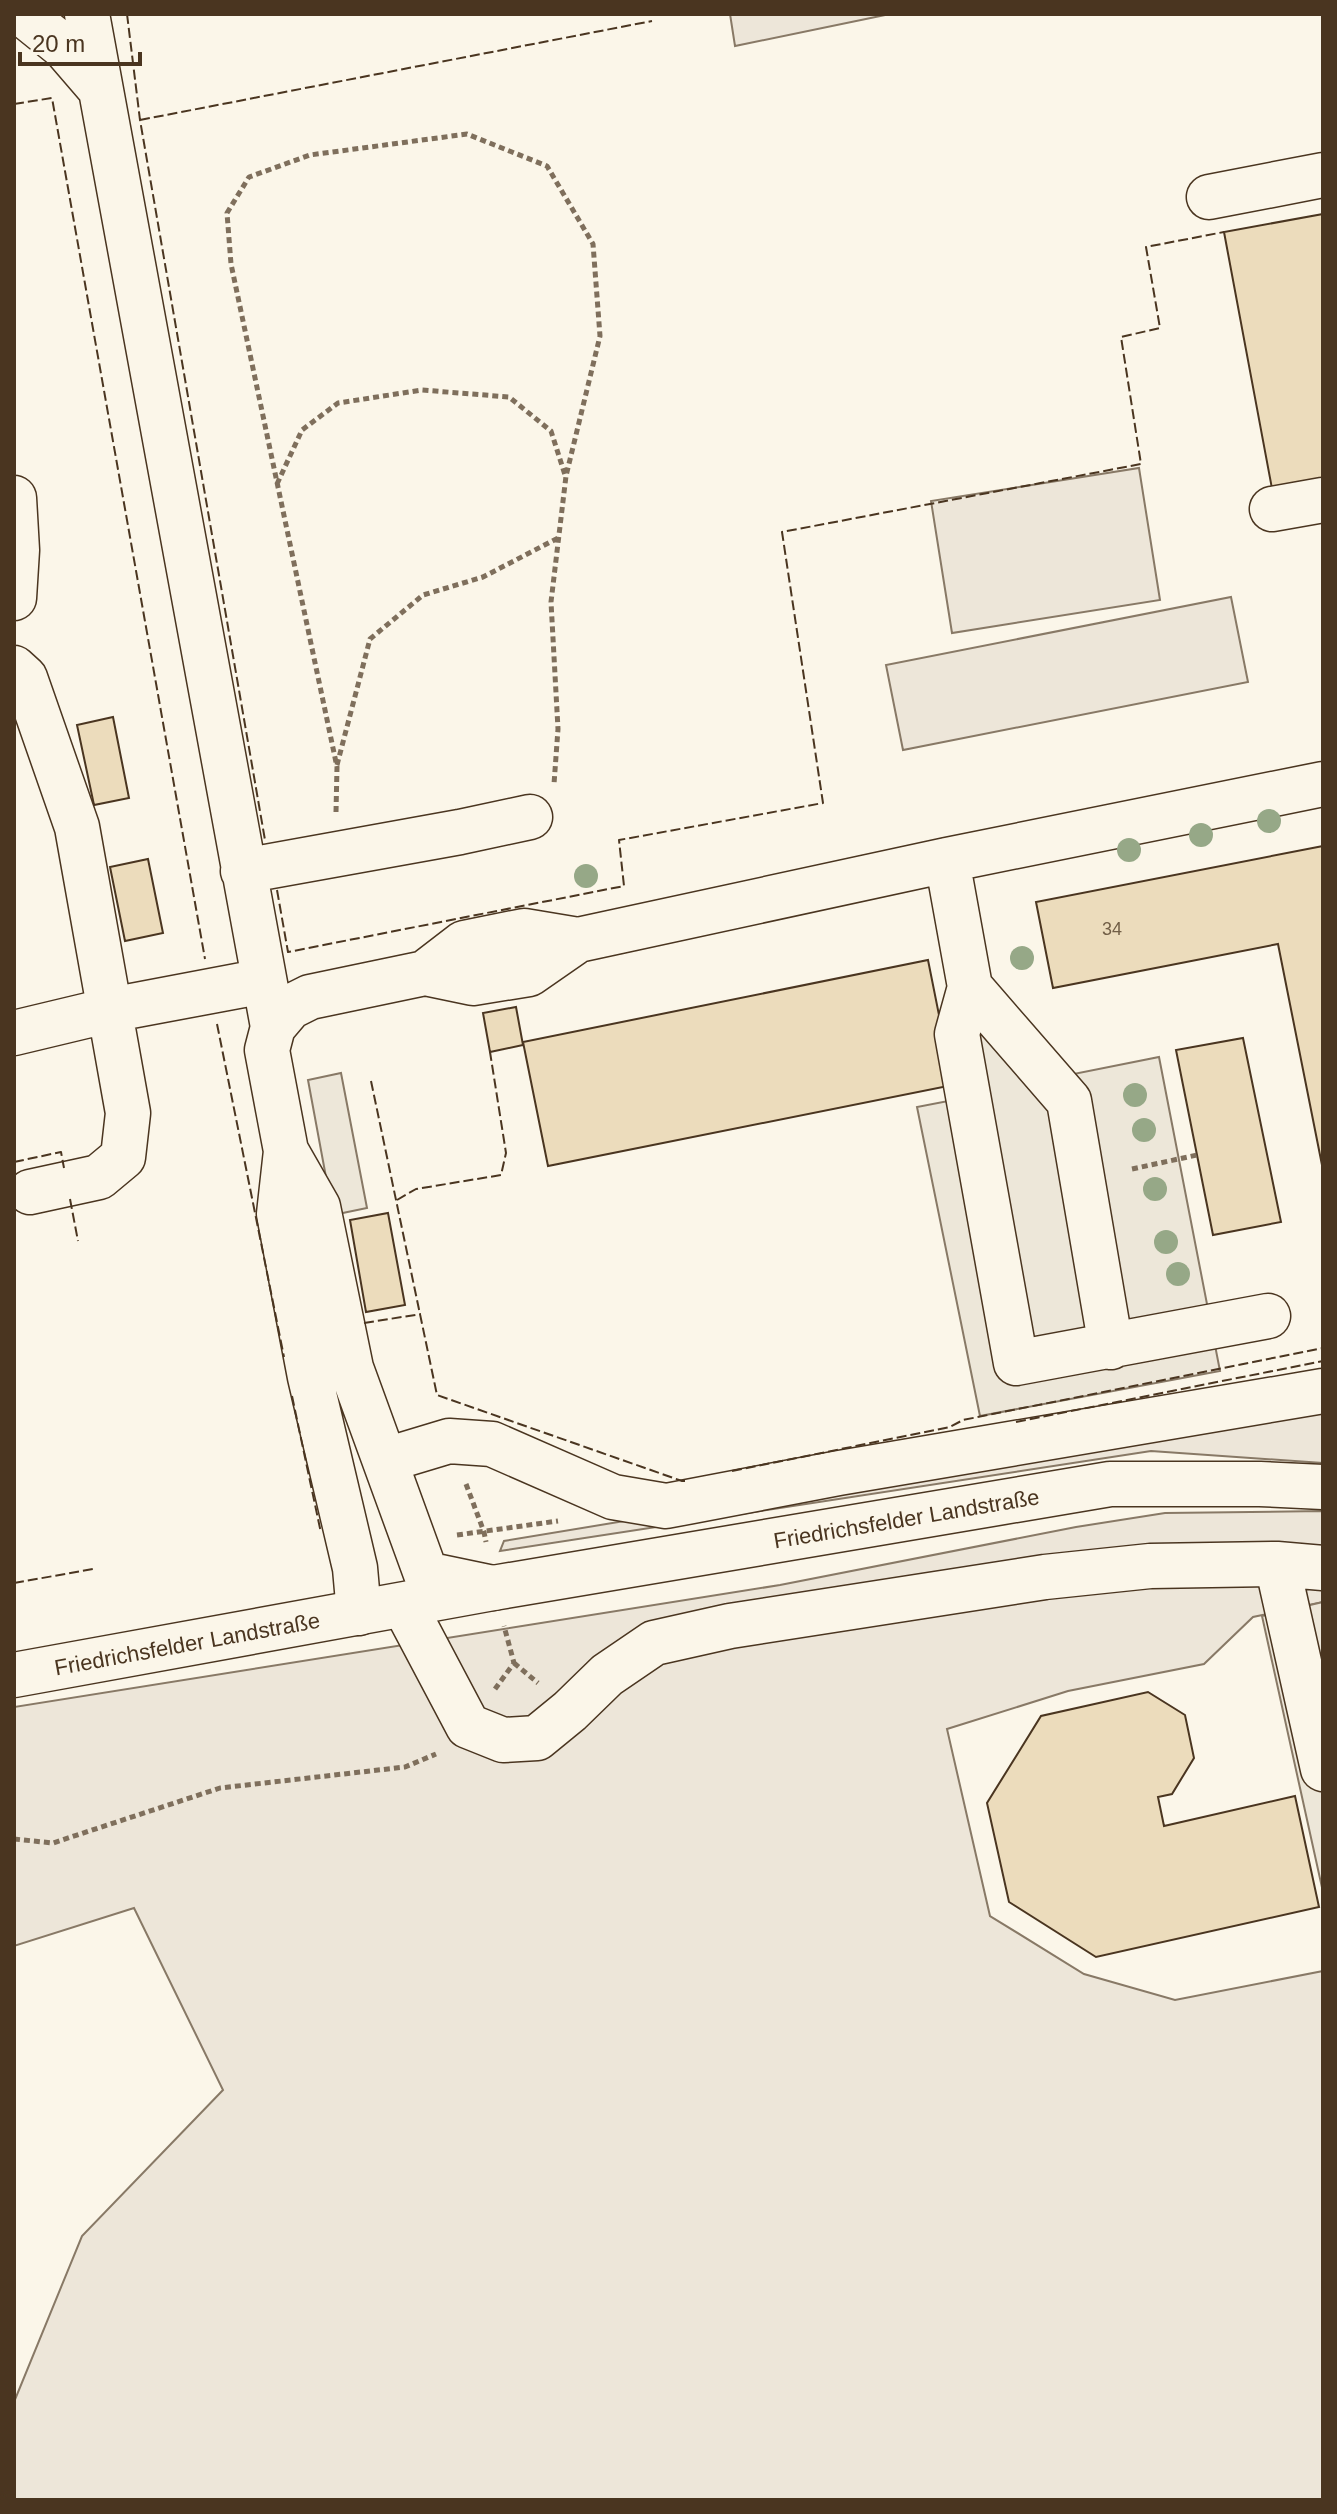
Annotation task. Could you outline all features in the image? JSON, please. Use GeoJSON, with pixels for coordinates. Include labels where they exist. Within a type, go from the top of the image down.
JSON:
{"type":"FeatureCollection","features":[{"type":"Feature","properties":{"kind":"street"},"geometry":{"type":"LineString","coordinates":[[23,14],[64,47],[101,90]]}},
{"type":"Feature","properties":{"kind":"street"},"geometry":{"type":"LineString","coordinates":[[87,14],[273,1027],[267,1050],[299,1210],[310,1377],[355,1568],[359,1613]]}},
{"type":"Feature","properties":{"kind":"street"},"geometry":{"type":"LineString","coordinates":[[1209,197],[1323,175]]}},
{"type":"Feature","properties":{"kind":"street"},"geometry":{"type":"LineString","coordinates":[[14,498],[17,550],[14,598]]}},
{"type":"Feature","properties":{"kind":"street"},"geometry":{"type":"LineString","coordinates":[[1272,509],[1323,500]]}},
{"type":"Feature","properties":{"kind":"street"},"geometry":{"type":"LineString","coordinates":[[14,668],[25,678],[77,827],[128,1113],[123,1157],[99,1177],[30,1192]]}},
{"type":"Feature","properties":{"kind":"street"},"geometry":{"type":"LineString","coordinates":[[273,1027],[290,1007],[310,997],[425,973],[464,943],[524,931],[578,940],[947,860],[1323,784]]}},
{"type":"Feature","properties":{"kind":"street"},"geometry":{"type":"LineString","coordinates":[[243,871],[530,817]]}},
{"type":"Feature","properties":{"kind":"street"},"geometry":{"type":"LineString","coordinates":[[947,860],[970,987],[957,1034],[1016,1363],[1268,1316]]}},
{"type":"Feature","properties":{"kind":"street"},"geometry":{"type":"LineString","coordinates":[[14,1033],[110,1010],[264,981]]}},
{"type":"Feature","properties":{"kind":"street"},"geometry":{"type":"LineString","coordinates":[[970,987],[1069,1101],[1111,1347]]}},
{"type":"Feature","properties":{"kind":"street","name":"Friedrichsfelder Landstraße"},"geometry":{"type":"LineString","coordinates":[[299,1210],[351,1368],[426,1574],[493,1588]]}},
{"type":"Feature","properties":{"kind":"street"},"geometry":{"type":"LineString","coordinates":[[386,1460],[449,1441],[492,1444],[613,1497],[666,1506],[839,1473],[1323,1391]]}},
{"type":"Feature","properties":{"kind":"street","name":"Friedrichsfelder Landstraße"},"geometry":{"type":"LineString","coordinates":[[14,1675],[493,1588],[1110,1484],[1323,1487]]}},
{"type":"Feature","properties":{"kind":"street"},"geometry":{"type":"LineString","coordinates":[[1277,1564],[1323,1769]]}},
{"type":"Feature","properties":{"kind":"street"},"geometry":{"type":"LineString","coordinates":[[404,1605],[468,1726],[503,1740],[537,1738],[607,1675],[654,1643],[730,1626],[1045,1577],[1150,1566],[1277,1564],[1323,1568]]}},
{"type":"Feature","properties":{"kind":"path"},"geometry":{"type":"LineString","coordinates":[[329,856],[337,808],[337,767],[231,264],[227,213],[249,177],[310,155],[467,134],[547,166],[593,244],[600,336],[566,476],[551,602],[558,729],[554,785],[530,817]]}},
{"type":"Feature","properties":{"kind":"path"},"geometry":{"type":"LineString","coordinates":[[277,484],[302,430],[338,403],[422,390],[509,397],[551,431],[566,476]]}},
{"type":"Feature","properties":{"kind":"path"},"geometry":{"type":"LineString","coordinates":[[337,767],[370,639],[423,595],[483,577],[558,538]]}},
{"type":"Feature","properties":{"kind":"path"},"geometry":{"type":"LineString","coordinates":[[1132,1169],[1197,1155]]}},
{"type":"Feature","properties":{"kind":"path"},"geometry":{"type":"LineString","coordinates":[[14,1839],[53,1843],[220,1788],[405,1767],[454,1746],[514,1663],[493,1588],[484,1532],[449,1441]]}},
{"type":"Feature","properties":{"kind":"shaded area"},"geometry":{"type":"Polygon","coordinates":[[[730,14],[890,14],[735,46],[730,14]]]}},
{"type":"Feature","properties":{"kind":"shaded area"},"geometry":{"type":"Polygon","coordinates":[[[1139,468],[1160,600],[952,633],[931,501],[1139,468]]]}},
{"type":"Feature","properties":{"kind":"shaded area"},"geometry":{"type":"Polygon","coordinates":[[[1231,597],[1248,682],[903,750],[886,665],[1231,597]]]}},
{"type":"Feature","properties":{"kind":"shaded area"},"geometry":{"type":"Polygon","coordinates":[[[998,1013],[1059,1077],[1159,1057],[1220,1371],[980,1416],[917,1107],[964,1098],[951,1025],[998,1013]]]}},
{"type":"Feature","properties":{"kind":"shaded area"},"geometry":{"type":"Polygon","coordinates":[[[341,1073],[367,1208],[333,1215],[308,1080],[341,1073]]]}},
{"type":"Feature","properties":{"kind":"shaded area"},"geometry":{"type":"Polygon","coordinates":[[[1323,1405],[1323,1463],[1151,1451],[500,1551],[504,1541],[1323,1405]]]}},
{"type":"Feature","properties":{"kind":"shaded area"},"geometry":{"type":"Polygon","coordinates":[[[1323,1511],[1323,1602],[1253,1617],[1204,1664],[1068,1691],[947,1729],[990,1916],[1084,1974],[1175,2000],[1323,1971],[1323,2500],[14,2500],[14,2402],[82,2236],[223,2090],[134,1908],[14,1946],[14,1707],[780,1585],[1076,1527],[1165,1513],[1323,1511]]]}},
{"type":"Feature","properties":{"kind":"shaded area"},"geometry":{"type":"Polygon","coordinates":[[[1323,1602],[1323,1892],[1262,1616],[1323,1602]]]}},
{"type":"Feature","properties":{"kind":"building"},"geometry":{"type":"Polygon","coordinates":[[[1323,214],[1323,485],[1273,494],[1224,232],[1323,214]]]}},
{"type":"Feature","properties":{"kind":"building"},"geometry":{"type":"Polygon","coordinates":[[[113,717],[129,798],[94,805],[77,725],[113,717]]]}},
{"type":"Feature","properties":{"kind":"building"},"geometry":{"type":"Polygon","coordinates":[[[1323,846],[1323,1170],[1278,944],[1053,988],[1036,902],[1323,846]]]}},
{"type":"Feature","properties":{"kind":"building"},"geometry":{"type":"Polygon","coordinates":[[[148,859],[163,933],[125,941],[110,867],[148,859]]]}},
{"type":"Feature","properties":{"kind":"building"},"geometry":{"type":"Polygon","coordinates":[[[928,960],[953,1085],[548,1166],[523,1042],[928,960]]]}},
{"type":"Feature","properties":{"kind":"building"},"geometry":{"type":"Polygon","coordinates":[[[516,1007],[523,1045],[490,1052],[483,1013],[516,1007]]]}},
{"type":"Feature","properties":{"kind":"building"},"geometry":{"type":"Polygon","coordinates":[[[1243,1038],[1281,1222],[1213,1235],[1176,1050],[1243,1038]]]}},
{"type":"Feature","properties":{"kind":"building"},"geometry":{"type":"Polygon","coordinates":[[[388,1213],[405,1305],[366,1312],[350,1220],[388,1213]]]}},
{"type":"Feature","properties":{"kind":"building"},"geometry":{"type":"Polygon","coordinates":[[[1148,1692],[1185,1715],[1194,1758],[1172,1794],[1158,1797],[1164,1826],[1295,1796],[1319,1907],[1096,1957],[1009,1902],[987,1803],[1041,1716],[1148,1692]]]}},
{"type":"Feature","properties":{"kind":"fence"},"geometry":{"type":"LineString","coordinates":[[127,14],[140,120],[265,840]]}},
{"type":"Feature","properties":{"kind":"fence"},"geometry":{"type":"LineString","coordinates":[[140,120],[652,21]]}},
{"type":"Feature","properties":{"kind":"fence"},"geometry":{"type":"LineString","coordinates":[[14,104],[52,98],[205,959]]}},
{"type":"Feature","properties":{"kind":"fence"},"geometry":{"type":"LineString","coordinates":[[277,890],[288,952],[624,886],[619,840],[823,803],[782,532],[1141,464],[1121,337],[1160,328],[1146,247],[1224,232]]}},
{"type":"Feature","properties":{"kind":"fence"},"geometry":{"type":"LineString","coordinates":[[217,1024],[284,1357]]}},
{"type":"Feature","properties":{"kind":"fence"},"geometry":{"type":"LineString","coordinates":[[397,1200],[416,1189],[501,1175],[506,1153],[490,1052]]}},
{"type":"Feature","properties":{"kind":"fence"},"geometry":{"type":"LineString","coordinates":[[371,1081],[437,1395],[685,1481]]}},
{"type":"Feature","properties":{"kind":"fence"},"geometry":{"type":"LineString","coordinates":[[14,1162],[61,1152],[64,1168]]}},
{"type":"Feature","properties":{"kind":"fence"},"geometry":{"type":"LineString","coordinates":[[70,1199],[78,1241]]}},
{"type":"Feature","properties":{"kind":"fence"},"geometry":{"type":"LineString","coordinates":[[364,1323],[421,1314]]}},
{"type":"Feature","properties":{"kind":"fence"},"geometry":{"type":"LineString","coordinates":[[732,1471],[950,1427],[963,1420],[1323,1348]]}},
{"type":"Feature","properties":{"kind":"fence"},"geometry":{"type":"LineString","coordinates":[[1016,1422],[1323,1361]]}},
{"type":"Feature","properties":{"kind":"fence"},"geometry":{"type":"LineString","coordinates":[[292,1396],[321,1533]]}},
{"type":"Feature","properties":{"kind":"fence"},"geometry":{"type":"LineString","coordinates":[[14,1583],[93,1569]]}}]}
